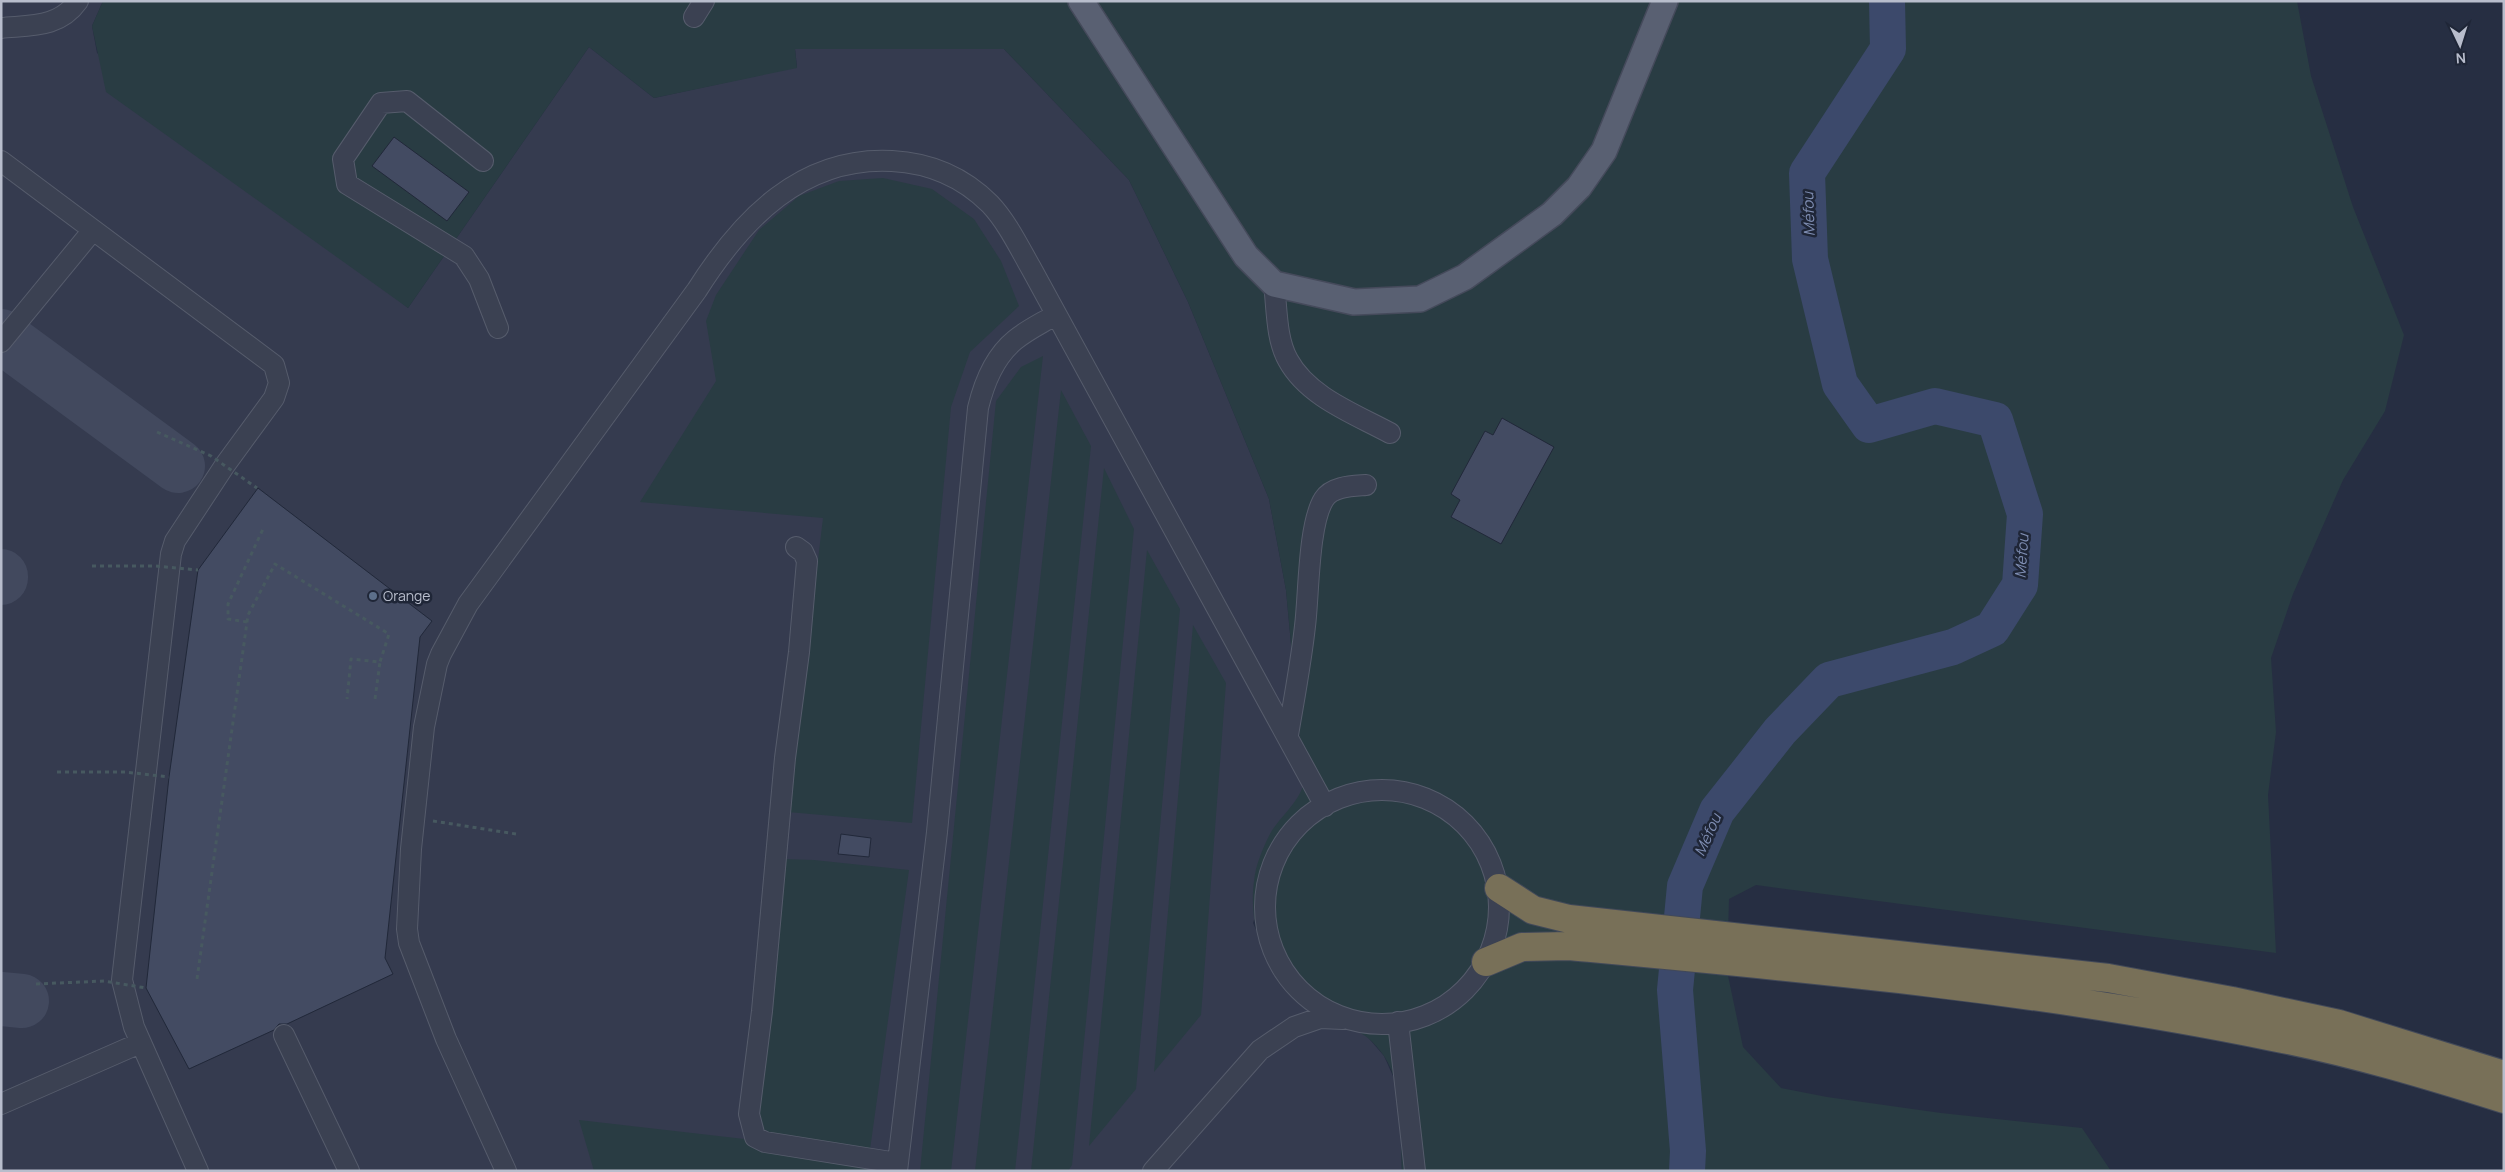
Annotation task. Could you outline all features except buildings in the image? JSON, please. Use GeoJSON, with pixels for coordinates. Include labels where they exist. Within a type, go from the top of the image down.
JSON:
{"type":"FeatureCollection","features":[{"type":"Feature","properties":{"kind":"highway"},"geometry":{"type":"LineString","coordinates":[[1499,888],[1533,910],[1569,919],[1810,956],[1940,982],[2148,1013],[2276,1037],[2411,1070],[2504,1099]]}},
{"type":"Feature","properties":{"kind":"highway"},"geometry":{"type":"LineString","coordinates":[[1486,962],[1522,947],[1568,946],[1810,956],[2108,978],[2232,1001],[2338,1024],[2504,1075]]}},
{"type":"Feature","properties":{"kind":"main road"},"geometry":{"type":"LineString","coordinates":[[1081,1],[1246,256],[1274,284],[1354,302],[1420,300],[1473,271],[1552,214],[1579,187],[1604,151],[1665,1]]}},
{"type":"Feature","properties":{"kind":"street"},"geometry":{"type":"LineString","coordinates":[[1,28],[54,22],[70,13],[78,1]]}},
{"type":"Feature","properties":{"kind":"street"},"geometry":{"type":"LineString","coordinates":[[483,162],[407,101],[381,103],[343,159],[348,184],[464,256],[479,279],[498,328]]}},
{"type":"Feature","properties":{"kind":"street"},"geometry":{"type":"LineString","coordinates":[[1,161],[274,365],[279,382],[274,398],[220,473],[175,541],[171,554],[122,980],[140,1043],[198,1171]]}},
{"type":"Feature","properties":{"kind":"street"},"geometry":{"type":"LineString","coordinates":[[506,1171],[446,1039],[409,943],[407,929],[414,818],[424,727],[436,664],[468,604],[697,290],[719,256],[763,208],[794,186],[827,168],[853,161],[915,162],[947,172],[974,190],[991,205],[1012,235],[1288,735],[1325,806]]}},
{"type":"Feature","properties":{"kind":"street"},"geometry":{"type":"LineString","coordinates":[[1,342],[94,230]]}},
{"type":"Feature","properties":{"kind":"street"},"geometry":{"type":"LineString","coordinates":[[1274,284],[1282,340],[1287,359],[1303,381],[1338,405],[1390,433]]}},
{"type":"Feature","properties":{"kind":"street"},"geometry":{"type":"LineString","coordinates":[[796,547],[802,552],[807,562],[804,600],[784,758],[762,1011],[749,1114],[755,1137],[765,1142],[897,1167],[937,832],[978,408],[985,382],[998,359],[1014,340],[1055,315]]}},
{"type":"Feature","properties":{"kind":"street"},"geometry":{"type":"LineString","coordinates":[[1288,735],[1302,649],[1311,554],[1318,514],[1325,497],[1344,487],[1366,485]]}},
{"type":"Feature","properties":{"kind":"street"},"geometry":{"type":"LineString","coordinates":[[1153,1171],[1260,1050],[1294,1026],[1320,1018],[1376,1023],[1398,1022],[1419,1018],[1452,1000],[1474,980],[1486,962],[1498,926],[1499,888],[1488,855],[1470,827],[1443,806],[1412,793],[1378,789],[1344,796],[1325,806],[1299,824],[1285,840],[1275,858],[1267,884],[1265,918],[1269,938],[1276,957],[1300,990],[1334,1013],[1354,1020]]}},
{"type":"Feature","properties":{"kind":"street"},"geometry":{"type":"LineString","coordinates":[[1398,1022],[1415,1171]]}},
{"type":"Feature","properties":{"kind":"street"},"geometry":{"type":"LineString","coordinates":[[284,1035],[349,1171]]}},
{"type":"Feature","properties":{"kind":"street"},"geometry":{"type":"LineString","coordinates":[[1,1104],[140,1043]]}},
{"type":"Feature","properties":{"kind":"path"},"geometry":{"type":"LineString","coordinates":[[157,432],[211,456],[258,488]]}},
{"type":"Feature","properties":{"kind":"path"},"geometry":{"type":"LineString","coordinates":[[247,622],[228,619],[228,604],[263,529]]}},
{"type":"Feature","properties":{"kind":"path"},"geometry":{"type":"LineString","coordinates":[[197,979],[248,615],[274,564],[389,634],[380,662],[375,699]]}},
{"type":"Feature","properties":{"kind":"path"},"geometry":{"type":"LineString","coordinates":[[92,566],[155,566],[198,570]]}},
{"type":"Feature","properties":{"kind":"path"},"geometry":{"type":"LineString","coordinates":[[347,699],[351,659],[380,662]]}},
{"type":"Feature","properties":{"kind":"path"},"geometry":{"type":"LineString","coordinates":[[57,772],[125,772],[169,777]]}},
{"type":"Feature","properties":{"kind":"path"},"geometry":{"type":"LineString","coordinates":[[414,818],[516,834]]}},
{"type":"Feature","properties":{"kind":"path"},"geometry":{"type":"LineString","coordinates":[[36,984],[104,981],[146,988]]}},
{"type":"Feature","properties":{"kind":"shaded area"},"geometry":{"type":"Polygon","coordinates":[[[1,1],[103,1],[92,26],[97,53],[408,308],[589,47],[654,98],[797,67],[795,49],[1004,49],[1129,180],[1188,302],[1269,499],[1286,590],[1304,784],[1299,798],[1288,812],[1253,923],[1273,968],[1334,1020],[1365,1034],[1384,1056],[1396,1083],[1400,1108],[1402,1171],[1,1171],[1,1]]]}},
{"type":"Feature","properties":{"kind":"shaded area"},"geometry":{"type":"Polygon","coordinates":[[[103,1],[2297,1],[2311,76],[2353,207],[2404,335],[2385,411],[2343,480],[2293,594],[2271,658],[2276,732],[2268,795],[2276,953],[1756,885],[1729,899],[1727,971],[1743,1047],[1781,1088],[1827,1097],[1941,1113],[2082,1128],[2111,1171],[1402,1171],[1398,1097],[1391,1069],[1384,1056],[1372,1041],[1321,1012],[1286,985],[1276,973],[1261,946],[1254,916],[1253,900],[1256,869],[1264,846],[1270,834],[1301,792],[1304,784],[1286,590],[1269,499],[1188,302],[1129,180],[1004,49],[795,49],[797,68],[654,98],[589,47],[408,308],[106,92],[92,26],[103,1]]]}},
{"type":"Feature","properties":{"kind":"shaded area"},"geometry":{"type":"Polygon","coordinates":[[[883,178],[932,189],[974,219],[1001,261],[1019,306],[970,352],[951,407],[912,823],[788,812],[823,518],[640,502],[716,381],[706,321],[716,295],[759,230],[799,196],[839,181],[883,178]]]}},
{"type":"Feature","properties":{"kind":"shaded area"},"geometry":{"type":"Polygon","coordinates":[[[1043,356],[951,1171],[920,1171],[996,401],[1021,367],[1043,356]]]}},
{"type":"Feature","properties":{"kind":"shaded area"},"geometry":{"type":"Polygon","coordinates":[[[1061,390],[1091,446],[1015,1171],[975,1171],[1061,390]]]}},
{"type":"Feature","properties":{"kind":"shaded area"},"geometry":{"type":"Polygon","coordinates":[[[1104,468],[1134,529],[1072,1165],[1068,1171],[1031,1171],[1104,468]]]}},
{"type":"Feature","properties":{"kind":"shaded area"},"geometry":{"type":"Polygon","coordinates":[[[1147,550],[1180,609],[1136,1089],[1089,1146],[1147,550]]]}},
{"type":"Feature","properties":{"kind":"shaded area"},"geometry":{"type":"Polygon","coordinates":[[[1193,625],[1226,683],[1201,1015],[1154,1072],[1193,625]]]}},
{"type":"Feature","properties":{"kind":"shaded area"},"geometry":{"type":"Polygon","coordinates":[[[783,859],[814,860],[909,870],[867,1171],[594,1171],[579,1120],[753,1140],[783,859]]]}},
{"type":"Feature","properties":{"kind":"waterway","name":"Méfou"},"geometry":{"type":"LineString","coordinates":[[1687,1171],[1688,1151],[1675,990],[1685,886],[1717,811],[1780,731],[1829,680],[1953,647],[1992,629],[2020,585],[2025,514],[1995,420],[1935,406],[1869,425],[1840,384],[1810,259],[1807,173],[1888,49],[1887,1]]}},
{"type":"Feature","properties":{"kind":"taxiway"},"geometry":{"type":"LineString","coordinates":[[1,336],[178,466]]}},
{"type":"Feature","properties":{"kind":"taxiway"},"geometry":{"type":"LineString","coordinates":[[1,999],[22,1001]]}},
{"type":"Feature","properties":{"kind":"place","name":"Orange"},"geometry":{"type":"Point","coordinates":[373,596]}}]}
